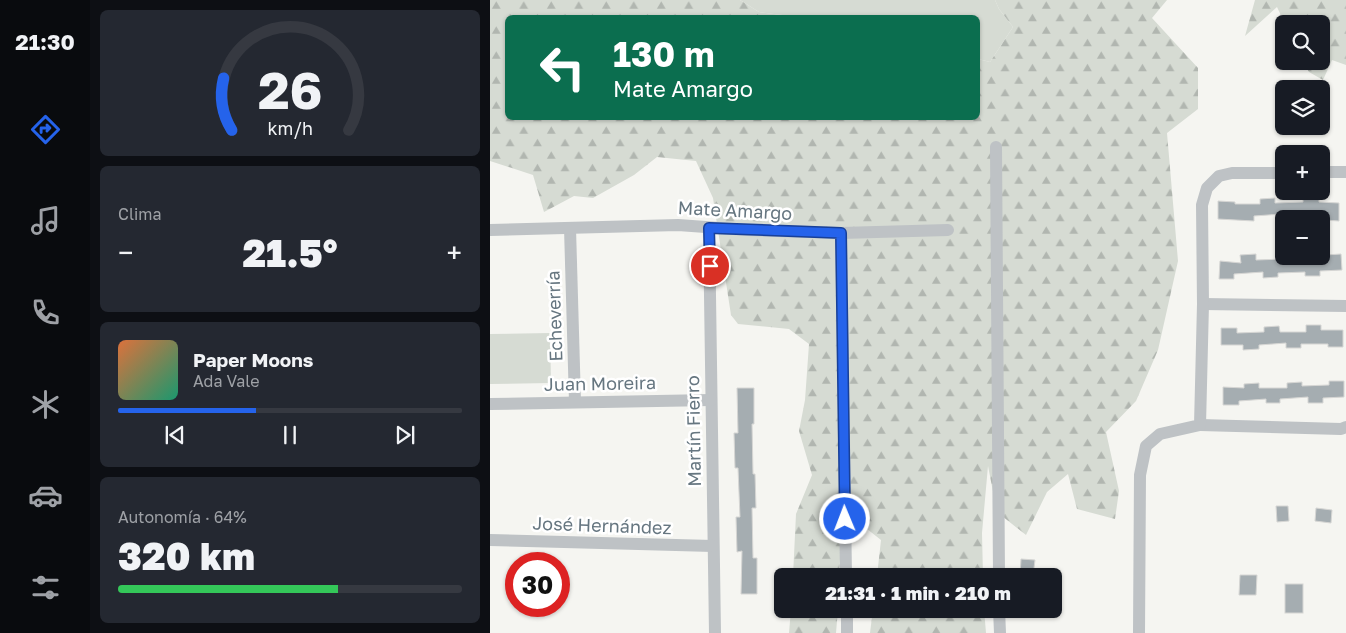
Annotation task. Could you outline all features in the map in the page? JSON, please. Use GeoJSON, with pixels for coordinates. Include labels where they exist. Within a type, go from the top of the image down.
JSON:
{"type":"FeatureCollection","features":[{"type":"Feature","properties":{"kind":"street"},"geometry":{"type":"LineString","coordinates":[[996,147],[999,568]]}},
{"type":"Feature","properties":{"kind":"street"},"geometry":{"type":"LineString","coordinates":[[1330,172],[1346,172]]}},
{"type":"Feature","properties":{"kind":"street"},"geometry":{"type":"LineString","coordinates":[[1200,426],[1203,304],[1202,205],[1207,188],[1219,176],[1232,173],[1275,173]]}},
{"type":"Feature","properties":{"kind":"street","name":"Mate Amargo"},"geometry":{"type":"LineString","coordinates":[[490,230],[678,225],[841,233],[948,230]]}},
{"type":"Feature","properties":{"kind":"street","name":"Echeverría"},"geometry":{"type":"LineString","coordinates":[[570,228],[575,402]]}},
{"type":"Feature","properties":{"kind":"street","name":"Martín Fierro"},"geometry":{"type":"LineString","coordinates":[[709,228],[714,633]]}},
{"type":"Feature","properties":{"kind":"street"},"geometry":{"type":"LineString","coordinates":[[841,233],[846,568]]}},
{"type":"Feature","properties":{"kind":"street"},"geometry":{"type":"LineString","coordinates":[[1203,304],[1346,306]]}},
{"type":"Feature","properties":{"kind":"street","name":"Juan Moreira"},"geometry":{"type":"LineString","coordinates":[[490,404],[712,400]]}},
{"type":"Feature","properties":{"kind":"street"},"geometry":{"type":"LineString","coordinates":[[1139,633],[1140,475],[1146,446],[1160,434],[1200,426],[1341,429],[1346,427]]}},
{"type":"Feature","properties":{"kind":"street","name":"José Hernández"},"geometry":{"type":"LineString","coordinates":[[490,540],[713,546]]}},
{"type":"Feature","properties":{"kind":"street"},"geometry":{"type":"LineString","coordinates":[[847,618],[847,633]]}},
{"type":"Feature","properties":{"kind":"street"},"geometry":{"type":"LineString","coordinates":[[1000,618],[1000,633]]}},
{"type":"Feature","properties":{"kind":"green space"},"geometry":{"type":"Polygon","coordinates":[[[490,0],[740,0],[759,12],[782,15],[505,15],[505,120],[980,120],[980,60],[990,62],[1013,27],[999,9],[995,0],[1167,0],[1152,18],[1198,68],[1198,109],[1167,133],[1178,261],[1158,350],[1136,401],[1106,432],[1119,491],[1115,519],[1077,509],[1068,474],[1047,492],[1026,535],[997,512],[988,466],[982,533],[983,568],[878,568],[881,540],[843,510],[839,568],[793,568],[796,514],[812,475],[799,431],[805,400],[809,344],[789,329],[738,324],[731,315],[713,198],[696,161],[657,157],[634,175],[593,198],[574,196],[544,212],[533,175],[490,161],[490,0]]]}},
{"type":"Feature","properties":{"kind":"green space"},"geometry":{"type":"Polygon","coordinates":[[[740,0],[995,0],[999,9],[1013,27],[990,62],[980,60],[980,15],[782,15],[759,12],[740,0]]]}},
{"type":"Feature","properties":{"kind":"green space"},"geometry":{"type":"Polygon","coordinates":[[[1255,0],[1346,0],[1346,65],[1332,60],[1330,64],[1330,15],[1281,15],[1277,7],[1245,36],[1255,0]]]}},
{"type":"Feature","properties":{"kind":"green space"},"geometry":{"type":"Polygon","coordinates":[[[1308,70],[1328,70],[1323,80],[1308,70]]]}},
{"type":"Feature","properties":{"kind":"green space"},"geometry":{"type":"Polygon","coordinates":[[[550,333],[551,383],[490,384],[490,334],[550,333]]]}},
{"type":"Feature","properties":{"kind":"green space"},"geometry":{"type":"Polygon","coordinates":[[[790,618],[837,618],[836,633],[789,633],[790,618]]]}},
{"type":"Feature","properties":{"kind":"green space"},"geometry":{"type":"Polygon","coordinates":[[[872,618],[985,618],[986,633],[870,633],[872,618]]]}},
{"type":"Feature","properties":{"kind":"building"},"geometry":{"type":"Polygon","coordinates":[[[1275,198],[1275,203],[1319,200],[1319,202],[1339,203],[1339,221],[1330,220],[1330,210],[1275,210],[1275,214],[1254,216],[1254,221],[1218,219],[1218,201],[1235,202],[1235,204],[1260,204],[1260,199],[1275,198]]]}},
{"type":"Feature","properties":{"kind":"building"},"geometry":{"type":"Polygon","coordinates":[[[1256,254],[1256,260],[1275,259],[1275,265],[1330,265],[1330,255],[1341,254],[1342,270],[1320,271],[1320,276],[1305,276],[1305,272],[1278,273],[1278,277],[1263,278],[1263,272],[1234,274],[1234,279],[1219,279],[1220,261],[1241,263],[1240,255],[1256,254]]]}},
{"type":"Feature","properties":{"kind":"building"},"geometry":{"type":"Polygon","coordinates":[[[1306,325],[1321,325],[1321,330],[1343,330],[1343,347],[1328,347],[1328,344],[1301,344],[1301,348],[1286,348],[1286,343],[1259,345],[1259,349],[1243,350],[1243,345],[1221,345],[1221,328],[1237,328],[1237,333],[1264,332],[1264,327],[1279,326],[1280,332],[1306,332],[1306,325]]]}},
{"type":"Feature","properties":{"kind":"building"},"geometry":{"type":"Polygon","coordinates":[[[1329,381],[1344,381],[1344,397],[1323,398],[1323,403],[1308,403],[1308,397],[1280,399],[1280,403],[1266,403],[1266,399],[1239,401],[1239,405],[1223,405],[1223,387],[1244,388],[1244,384],[1259,383],[1259,388],[1287,388],[1287,383],[1302,382],[1302,386],[1329,385],[1329,381]]]}},
{"type":"Feature","properties":{"kind":"building"},"geometry":{"type":"Polygon","coordinates":[[[737,388],[754,388],[754,424],[752,424],[756,508],[752,508],[753,558],[757,558],[757,594],[741,594],[742,551],[737,552],[736,517],[740,517],[734,433],[738,433],[737,388]]]}},
{"type":"Feature","properties":{"kind":"building"},"geometry":{"type":"Polygon","coordinates":[[[1276,506],[1288,506],[1289,521],[1277,522],[1276,506]]]}},
{"type":"Feature","properties":{"kind":"building"},"geometry":{"type":"Polygon","coordinates":[[[1316,508],[1332,510],[1331,523],[1315,521],[1316,508]]]}},
{"type":"Feature","properties":{"kind":"building"},"geometry":{"type":"Polygon","coordinates":[[[1021,559],[1035,560],[1034,568],[1020,568],[1021,559]]]}},
{"type":"Feature","properties":{"kind":"building"},"geometry":{"type":"Polygon","coordinates":[[[1240,575],[1257,575],[1256,595],[1239,595],[1240,575]]]}},
{"type":"Feature","properties":{"kind":"building"},"geometry":{"type":"Polygon","coordinates":[[[1285,584],[1303,584],[1303,613],[1285,613],[1285,584]]]}},
{"type":"Feature","properties":{"kind":"route"},"geometry":{"type":"LineString","coordinates":[[710,266],[709,228],[841,233],[845,519]]}}]}
